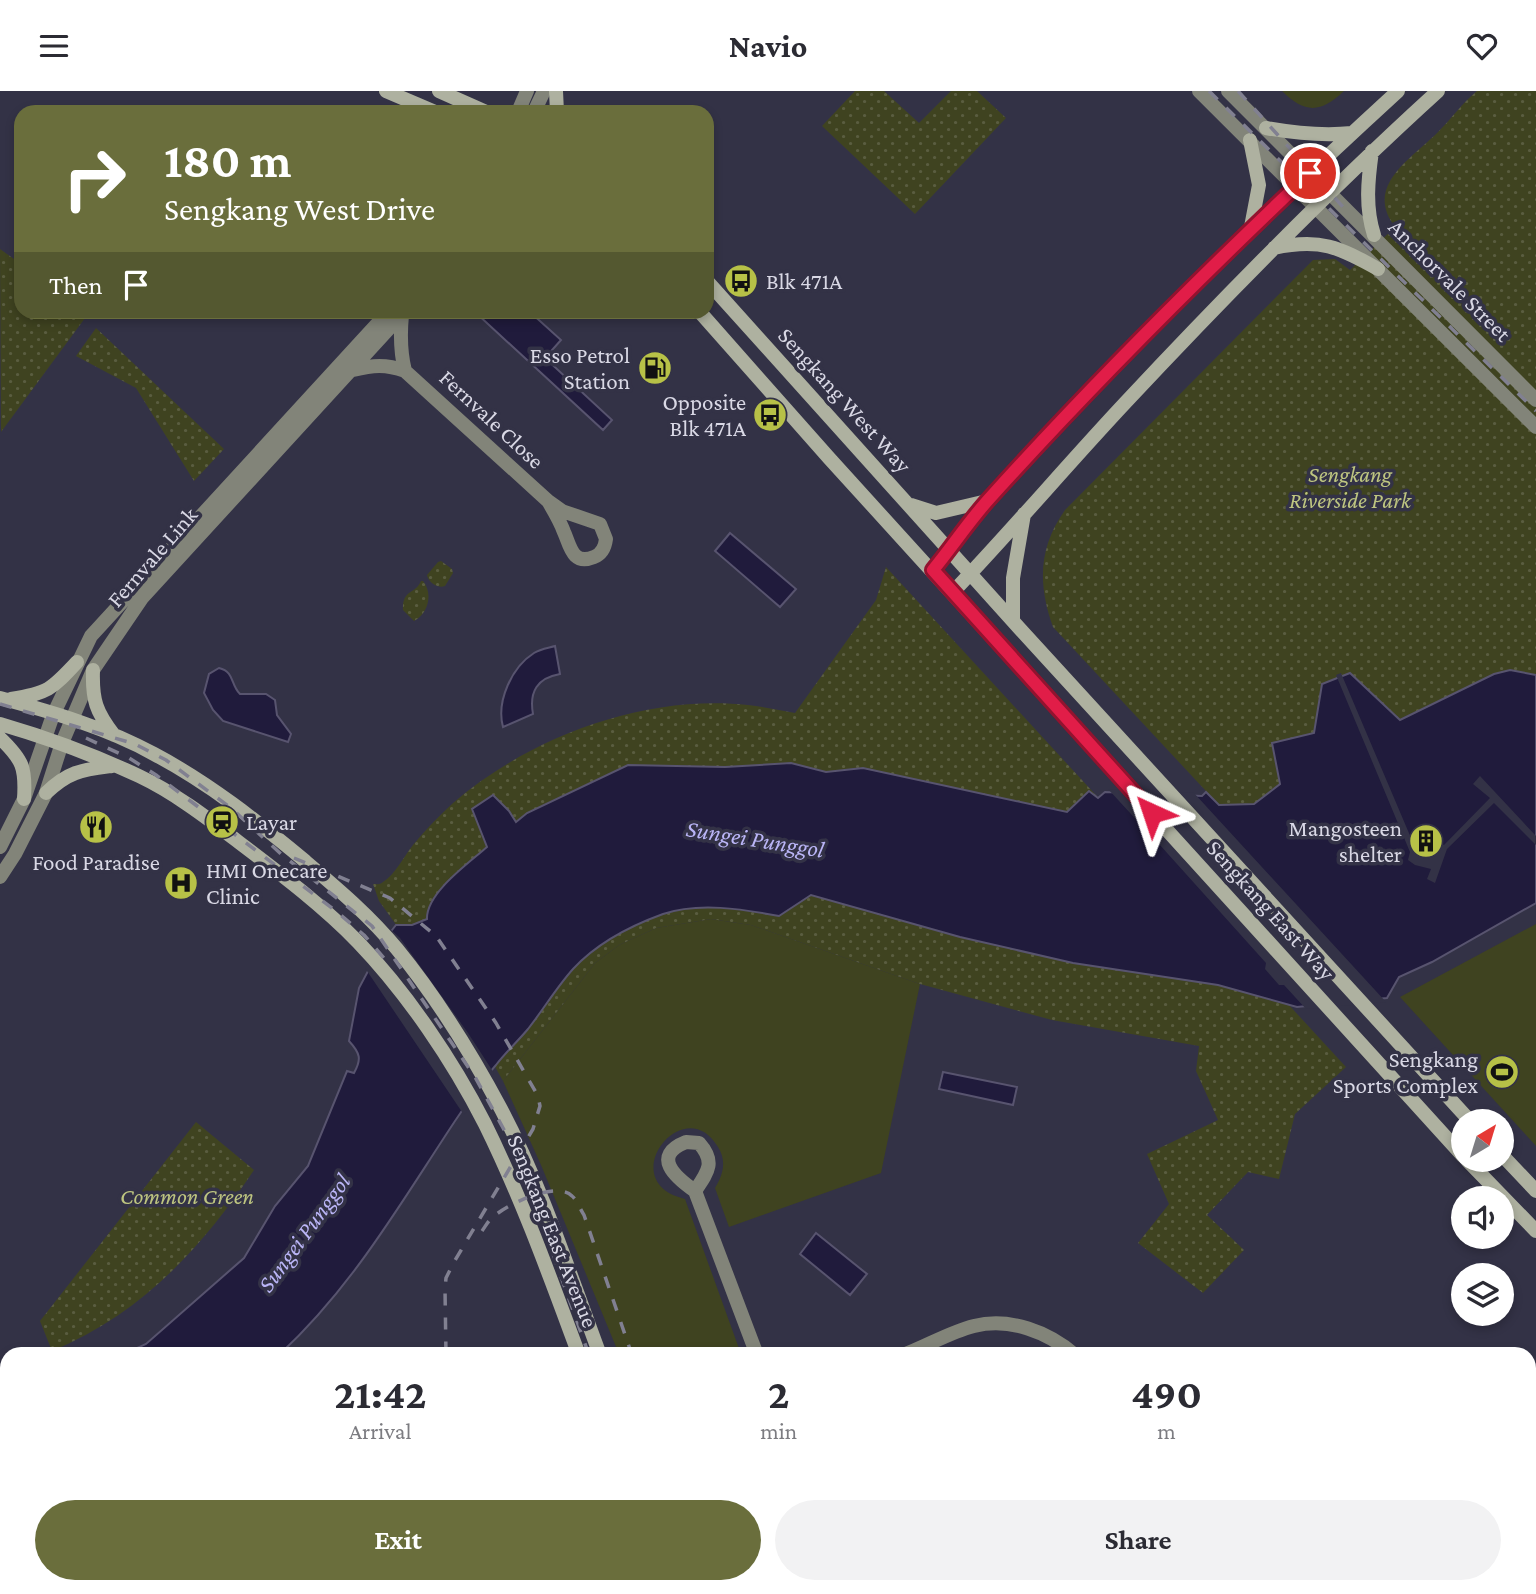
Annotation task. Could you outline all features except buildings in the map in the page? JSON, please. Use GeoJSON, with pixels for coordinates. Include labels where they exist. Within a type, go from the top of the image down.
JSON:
{"type":"FeatureCollection","features":[{"type":"Feature","properties":{"kind":"main road"},"geometry":{"type":"LineString","coordinates":[[386,91],[419,105]]}},
{"type":"Feature","properties":{"kind":"main road"},"geometry":{"type":"LineString","coordinates":[[441,92],[461,91]]}},
{"type":"Feature","properties":{"kind":"main road"},"geometry":{"type":"LineString","coordinates":[[706,319],[933,570],[987,501],[1103,378],[1251,228],[1398,91]]}},
{"type":"Feature","properties":{"kind":"main road"},"geometry":{"type":"LineString","coordinates":[[953,592],[1125,404],[1273,248],[1438,91]]}},
{"type":"Feature","properties":{"kind":"main road"},"geometry":{"type":"LineString","coordinates":[[441,92],[470,105]]}},
{"type":"Feature","properties":{"kind":"main road"},"geometry":{"type":"LineString","coordinates":[[1266,128],[1329,135],[1352,133]]}},
{"type":"Feature","properties":{"kind":"main road"},"geometry":{"type":"LineString","coordinates":[[1250,140],[1259,185],[1251,228]]}},
{"type":"Feature","properties":{"kind":"main road"},"geometry":{"type":"LineString","coordinates":[[1372,151],[1367,190],[1369,220],[1374,235]]}},
{"type":"Feature","properties":{"kind":"main road"},"geometry":{"type":"LineString","coordinates":[[1273,248],[1300,242],[1321,244],[1343,250],[1378,269]]}},
{"type":"Feature","properties":{"kind":"main road","name":"Sengkang West Way"},"geometry":{"type":"LineString","coordinates":[[714,289],[949,549]]}},
{"type":"Feature","properties":{"kind":"main road"},"geometry":{"type":"LineString","coordinates":[[909,505],[936,513],[987,501]]}},
{"type":"Feature","properties":{"kind":"main road"},"geometry":{"type":"LineString","coordinates":[[1017,625],[1013,578],[1024,513]]}},
{"type":"Feature","properties":{"kind":"main road","name":"Sengkang East Way"},"geometry":{"type":"LineString","coordinates":[[949,549],[1459,1109]]}},
{"type":"Feature","properties":{"kind":"main road","name":"Sengkang East Way"},"geometry":{"type":"LineString","coordinates":[[933,570],[1451,1143]]}},
{"type":"Feature","properties":{"kind":"main road"},"geometry":{"type":"LineString","coordinates":[[3,699],[41,694],[77,662]]}},
{"type":"Feature","properties":{"kind":"main road"},"geometry":{"type":"LineString","coordinates":[[93,670],[95,705],[114,735]]}},
{"type":"Feature","properties":{"kind":"main road","name":"Sengkang East Avenue"},"geometry":{"type":"LineString","coordinates":[[3,699],[114,735],[194,777],[258,823],[374,923],[432,998],[471,1056],[501,1109],[531,1174],[597,1347]]}},
{"type":"Feature","properties":{"kind":"main road","name":"Sengkang East Avenue"},"geometry":{"type":"LineString","coordinates":[[0,724],[62,743],[141,777],[214,824],[289,881],[357,942],[416,1014],[485,1124],[523,1206],[576,1347]]}},
{"type":"Feature","properties":{"kind":"main road"},"geometry":{"type":"LineString","coordinates":[[0,738],[20,762],[26,776],[24,799]]}},
{"type":"Feature","properties":{"kind":"main road"},"geometry":{"type":"LineString","coordinates":[[46,793],[61,778],[82,770],[114,766]]}},
{"type":"Feature","properties":{"kind":"main road"},"geometry":{"type":"LineString","coordinates":[[1514,1168],[1536,1191]]}},
{"type":"Feature","properties":{"kind":"main road"},"geometry":{"type":"LineString","coordinates":[[1480,1173],[1536,1231]]}},
{"type":"Feature","properties":{"kind":"street","name":"Anchorvale Street"},"geometry":{"type":"LineString","coordinates":[[1199,91],[1536,427]]}},
{"type":"Feature","properties":{"kind":"street","name":"Anchorvale Street"},"geometry":{"type":"LineString","coordinates":[[1228,91],[1536,400]]}},
{"type":"Feature","properties":{"kind":"street"},"geometry":{"type":"LineString","coordinates":[[1345,236],[1359,220]]}},
{"type":"Feature","properties":{"kind":"street","name":"Fernvale Link"},"geometry":{"type":"LineString","coordinates":[[0,847],[24,799],[53,715],[91,636],[393,319]]}},
{"type":"Feature","properties":{"kind":"street","name":"Fernvale Link"},"geometry":{"type":"LineString","coordinates":[[0,877],[15,854],[46,793],[62,743],[93,670],[142,598],[353,370],[394,319]]}},
{"type":"Feature","properties":{"kind":"street","name":"Fernvale Close"},"geometry":{"type":"LineString","coordinates":[[399,319],[401,355],[405,371]]}},
{"type":"Feature","properties":{"kind":"street","name":"Fernvale Close"},"geometry":{"type":"LineString","coordinates":[[353,370],[375,364],[405,371],[548,501],[562,511],[600,524],[606,539],[602,551],[585,559],[573,554],[557,515],[548,501]]}},
{"type":"Feature","properties":{"kind":"street"},"geometry":{"type":"LineString","coordinates":[[695,1191],[754,1347]]}},
{"type":"Feature","properties":{"kind":"street"},"geometry":{"type":"LineString","coordinates":[[922,1347],[973,1326],[998,1323],[1025,1328],[1050,1337],[1064,1347]]}},
{"type":"Feature","properties":{"kind":"green space"},"geometry":{"type":"Polygon","coordinates":[[[855,91],[884,91],[919,123],[951,91],[977,91],[1006,118],[915,214],[822,126],[855,91]]]}},
{"type":"Feature","properties":{"kind":"green space"},"geometry":{"type":"Polygon","coordinates":[[[1282,91],[1344,91],[1328,104],[1313,108],[1298,104],[1282,91]]]}},
{"type":"Feature","properties":{"kind":"green space","name":"Sengkang Riverside Park"},"geometry":{"type":"Polygon","coordinates":[[[1477,91],[1536,91],[1536,675],[1510,670],[1494,674],[1400,719],[1350,673],[1322,684],[1314,733],[1272,743],[1280,784],[1255,804],[1219,805],[1053,627],[1043,582],[1045,553],[1050,538],[1065,510],[1313,260],[1335,259],[1350,270],[1395,227],[1387,212],[1385,198],[1395,173],[1477,91]]]}},
{"type":"Feature","properties":{"kind":"green space"},"geometry":{"type":"Polygon","coordinates":[[[0,249],[14,259],[14,319],[84,319],[1,432],[0,249]]]}},
{"type":"Feature","properties":{"kind":"green space"},"geometry":{"type":"Polygon","coordinates":[[[96,328],[224,449],[194,481],[136,388],[76,356],[96,328]]]}},
{"type":"Feature","properties":{"kind":"green space"},"geometry":{"type":"Polygon","coordinates":[[[441,561],[452,569],[453,573],[442,587],[433,584],[427,575],[441,561]]]}},
{"type":"Feature","properties":{"kind":"green space"},"geometry":{"type":"Polygon","coordinates":[[[886,567],[1346,1067],[1295,1114],[1279,1179],[1248,1172],[1207,1215],[1244,1250],[1203,1293],[1138,1243],[1169,1204],[1147,1154],[1218,1120],[1196,1071],[1199,1046],[1052,1020],[920,984],[751,925],[711,919],[656,928],[619,945],[595,963],[503,1081],[484,1047],[379,901],[373,884],[381,884],[391,875],[418,839],[453,803],[484,779],[553,740],[591,725],[669,706],[709,703],[748,705],[795,713],[876,600],[886,567]]]}},
{"type":"Feature","properties":{"kind":"green space"},"geometry":{"type":"Polygon","coordinates":[[[421,581],[428,591],[428,603],[423,613],[414,621],[403,610],[403,603],[421,581]]]}},
{"type":"Feature","properties":{"kind":"green space"},"geometry":{"type":"Polygon","coordinates":[[[711,919],[751,925],[920,984],[881,1173],[729,1227],[715,1188],[723,1168],[718,1147],[704,1132],[688,1128],[673,1133],[661,1145],[654,1160],[655,1176],[664,1190],[685,1199],[738,1347],[616,1347],[503,1081],[595,963],[619,945],[656,928],[711,919]]]}},
{"type":"Feature","properties":{"kind":"green space","name":"Sengkang Sports Complex"},"geometry":{"type":"Polygon","coordinates":[[[1536,924],[1536,1146],[1514,1122],[1514,1109],[1502,1109],[1400,997],[1536,924]]]}},
{"type":"Feature","properties":{"kind":"green space","name":"Common Green"},"geometry":{"type":"Polygon","coordinates":[[[196,1122],[254,1170],[213,1226],[190,1252],[141,1298],[114,1318],[61,1347],[50,1347],[40,1321],[196,1122]]]}},
{"type":"Feature","properties":{"kind":"water"},"geometry":{"type":"Polygon","coordinates":[[[483,319],[538,319],[561,340],[545,358],[612,420],[603,430],[483,319]]]}},
{"type":"Feature","properties":{"kind":"water"},"geometry":{"type":"Polygon","coordinates":[[[730,533],[796,589],[780,607],[715,551],[730,533]]]}},
{"type":"Feature","properties":{"kind":"water"},"geometry":{"type":"Polygon","coordinates":[[[555,646],[560,674],[546,679],[536,687],[532,699],[533,714],[503,727],[502,706],[513,676],[534,653],[555,646]]]}},
{"type":"Feature","properties":{"kind":"water"},"geometry":{"type":"Polygon","coordinates":[[[219,668],[228,672],[240,694],[266,694],[275,700],[277,715],[291,734],[288,742],[223,721],[204,693],[209,674],[219,668]]]}},
{"type":"Feature","properties":{"kind":"water","name":"Sungei Punggol"},"geometry":{"type":"Polygon","coordinates":[[[1510,670],[1536,675],[1536,903],[1432,962],[1399,977],[1387,998],[1297,1007],[1218,985],[1073,963],[960,937],[811,895],[779,916],[736,909],[677,910],[638,924],[615,936],[573,969],[528,1029],[480,1085],[375,1243],[331,1300],[287,1347],[139,1347],[244,1258],[275,1206],[308,1166],[347,1071],[354,1073],[358,1064],[358,1053],[349,1041],[359,988],[385,939],[396,925],[412,925],[427,919],[433,899],[441,889],[487,847],[472,809],[493,795],[516,822],[527,813],[628,765],[725,767],[791,763],[826,772],[863,768],[1067,812],[1089,791],[1098,798],[1105,792],[1202,796],[1206,792],[1219,805],[1254,804],[1280,784],[1272,743],[1314,733],[1322,684],[1350,673],[1400,720],[1494,674],[1510,670]]]}},
{"type":"Feature","properties":{"kind":"water"},"geometry":{"type":"Polygon","coordinates":[[[943,1072],[1017,1087],[1013,1105],[939,1089],[943,1072]]]}},
{"type":"Feature","properties":{"kind":"water"},"geometry":{"type":"Polygon","coordinates":[[[816,1233],[867,1274],[850,1295],[800,1254],[816,1233]]]}},
{"type":"Feature","properties":{"kind":"pier"},"geometry":{"type":"Polygon","coordinates":[[[1341,673],[1414,845],[1416,842],[1420,844],[1421,837],[1427,834],[1433,840],[1429,848],[1435,850],[1441,843],[1444,845],[1490,798],[1473,784],[1480,776],[1536,836],[1536,845],[1494,803],[1447,849],[1435,883],[1427,879],[1431,869],[1415,865],[1408,860],[1410,852],[1336,675],[1341,673]]]}},
{"type":"Feature","properties":{"kind":"pier"},"geometry":{"type":"Polygon","coordinates":[[[1108,789],[1194,793],[1386,1002],[1306,1009],[1284,985],[1279,985],[1265,969],[1266,963],[1159,844],[1150,842],[1142,831],[1142,826],[1108,789]]]}},
{"type":"Feature","properties":{"kind":"pier"},"geometry":{"type":"Polygon","coordinates":[[[389,928],[400,938],[494,1073],[464,1115],[365,968],[389,928]]]}},
{"type":"Feature","properties":{"kind":"railway"},"geometry":{"type":"LineString","coordinates":[[1209,91],[1536,411]]}},
{"type":"Feature","properties":{"kind":"railway"},"geometry":{"type":"LineString","coordinates":[[1238,91],[1344,208]]}},
{"type":"Feature","properties":{"kind":"railway"},"geometry":{"type":"LineString","coordinates":[[0,704],[135,744],[166,760],[231,808],[281,854],[372,926],[475,1077],[508,1137],[586,1347]]}},
{"type":"Feature","properties":{"kind":"railway"},"geometry":{"type":"LineString","coordinates":[[86,738],[129,758],[156,775],[336,911],[364,935],[390,965]]}},
{"type":"Feature","properties":{"kind":"railway"},"geometry":{"type":"LineString","coordinates":[[294,858],[390,898],[436,936],[496,1023],[538,1096],[540,1106],[533,1129],[446,1278],[446,1347]]}},
{"type":"Feature","properties":{"kind":"railway"},"geometry":{"type":"LineString","coordinates":[[482,1231],[499,1213],[531,1196],[555,1191],[572,1196],[584,1215],[629,1347]]}},
{"type":"Feature","properties":{"kind":"place","name":"Blk 471A"},"geometry":{"type":"Point","coordinates":[741,281]}},
{"type":"Feature","properties":{"kind":"place","name":"Esso Petrol Station"},"geometry":{"type":"Point","coordinates":[655,368]}},
{"type":"Feature","properties":{"kind":"place","name":"Opposite Blk 471A"},"geometry":{"type":"Point","coordinates":[770,415]}},
{"type":"Feature","properties":{"kind":"place","name":"Layar"},"geometry":{"type":"Point","coordinates":[222,822]}},
{"type":"Feature","properties":{"kind":"place","name":"Food Paradise"},"geometry":{"type":"Point","coordinates":[96,827]}},
{"type":"Feature","properties":{"kind":"place","name":"Mangosteen shelter"},"geometry":{"type":"Point","coordinates":[1426,841]}},
{"type":"Feature","properties":{"kind":"place","name":"HMI Onecare Clinic"},"geometry":{"type":"Point","coordinates":[181,883]}},
{"type":"Feature","properties":{"kind":"place","name":"Sengkang Sports Complex"},"geometry":{"type":"Point","coordinates":[1502,1072]}},
{"type":"Feature","properties":{"kind":"route"},"geometry":{"type":"LineString","coordinates":[[1152,813],[933,570],[987,501],[1103,378],[1251,228],[1310,173]]}}]}
